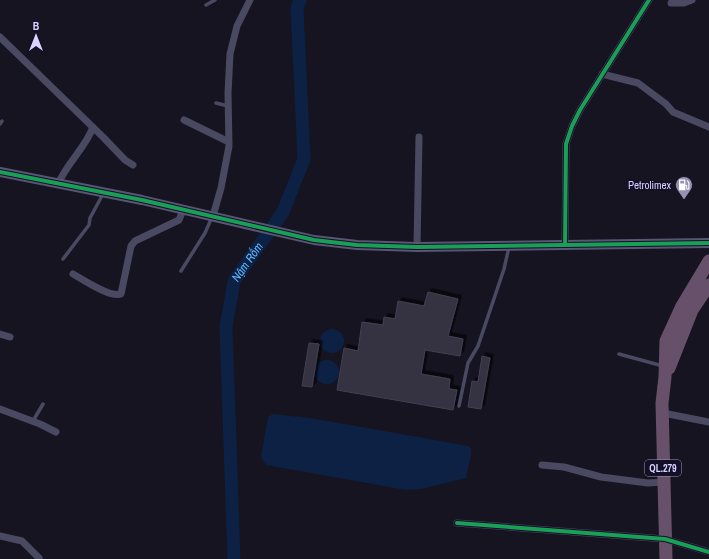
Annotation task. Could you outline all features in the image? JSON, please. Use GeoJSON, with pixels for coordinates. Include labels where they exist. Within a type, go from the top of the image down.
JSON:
{"type":"FeatureCollection","features":[{"type":"Feature","properties":{"kind":"highway","name":"QL.279"},"geometry":{"type":"LineString","coordinates":[[666,559],[663,413],[667,370],[666,341],[682,306],[709,260]]}},
{"type":"Feature","properties":{"kind":"highway","name":"QL.279"},"geometry":{"type":"LineString","coordinates":[[667,370],[692,310],[709,285]]}},
{"type":"Feature","properties":{"kind":"street"},"geometry":{"type":"LineString","coordinates":[[216,217],[229,142],[228,93],[230,54],[237,26],[250,0]]}},
{"type":"Feature","properties":{"kind":"street"},"geometry":{"type":"LineString","coordinates":[[565,245],[566,144],[572,126],[602,74],[649,0]]}},
{"type":"Feature","properties":{"kind":"street"},"geometry":{"type":"LineString","coordinates":[[672,3],[684,3],[692,0]]}},
{"type":"Feature","properties":{"kind":"street"},"geometry":{"type":"LineString","coordinates":[[0,37],[132,166]]}},
{"type":"Feature","properties":{"kind":"street"},"geometry":{"type":"LineString","coordinates":[[602,74],[638,84],[666,104],[673,112],[709,128]]}},
{"type":"Feature","properties":{"kind":"street"},"geometry":{"type":"LineString","coordinates":[[184,120],[229,142]]}},
{"type":"Feature","properties":{"kind":"street"},"geometry":{"type":"LineString","coordinates":[[58,184],[68,164],[94,128]]}},
{"type":"Feature","properties":{"kind":"street"},"geometry":{"type":"LineString","coordinates":[[417,247],[419,137]]}},
{"type":"Feature","properties":{"kind":"street"},"geometry":{"type":"LineString","coordinates":[[0,172],[216,217],[314,240],[357,245],[417,247],[709,243]]}},
{"type":"Feature","properties":{"kind":"street"},"geometry":{"type":"LineString","coordinates":[[73,274],[101,289],[116,295],[120,294],[131,246],[135,241],[179,220],[183,210]]}},
{"type":"Feature","properties":{"kind":"street"},"geometry":{"type":"LineString","coordinates":[[0,334],[10,337]]}},
{"type":"Feature","properties":{"kind":"street"},"geometry":{"type":"LineString","coordinates":[[0,409],[33,421],[56,432]]}},
{"type":"Feature","properties":{"kind":"street"},"geometry":{"type":"LineString","coordinates":[[663,413],[709,422]]}},
{"type":"Feature","properties":{"kind":"street"},"geometry":{"type":"LineString","coordinates":[[542,465],[564,467],[601,477],[648,482],[664,482]]}},
{"type":"Feature","properties":{"kind":"street"},"geometry":{"type":"LineString","coordinates":[[457,523],[665,539],[709,552]]}},
{"type":"Feature","properties":{"kind":"street"},"geometry":{"type":"LineString","coordinates":[[0,536],[22,541],[39,558]]}},
{"type":"Feature","properties":{"kind":"lane"},"geometry":{"type":"LineString","coordinates":[[206,5],[215,0]]}},
{"type":"Feature","properties":{"kind":"lane"},"geometry":{"type":"LineString","coordinates":[[216,104],[228,106]]}},
{"type":"Feature","properties":{"kind":"lane"},"geometry":{"type":"LineString","coordinates":[[63,259],[89,225],[90,218],[103,193]]}},
{"type":"Feature","properties":{"kind":"lane"},"geometry":{"type":"LineString","coordinates":[[181,271],[216,217]]}},
{"type":"Feature","properties":{"kind":"lane"},"geometry":{"type":"LineString","coordinates":[[459,406],[468,363],[480,339],[504,269],[510,246]]}},
{"type":"Feature","properties":{"kind":"lane"},"geometry":{"type":"LineString","coordinates":[[619,354],[667,370]]}},
{"type":"Feature","properties":{"kind":"lane"},"geometry":{"type":"LineString","coordinates":[[33,421],[43,404]]}},
{"type":"Feature","properties":{"kind":"water"},"geometry":{"type":"Polygon","coordinates":[[[332,329],[341,332],[344,341],[341,350],[332,353],[323,350],[320,341],[323,332],[332,329]]]}},
{"type":"Feature","properties":{"kind":"water"},"geometry":{"type":"Polygon","coordinates":[[[327,360],[332,361],[338,367],[338,377],[332,383],[327,384],[322,383],[316,377],[315,372],[316,367],[322,361],[327,360]]]}},
{"type":"Feature","properties":{"kind":"water"},"geometry":{"type":"Polygon","coordinates":[[[273,414],[310,418],[469,446],[471,449],[471,455],[466,478],[421,489],[406,490],[266,465],[261,457],[268,417],[273,414]]]}},
{"type":"Feature","properties":{"kind":"building"},"geometry":{"type":"Polygon","coordinates":[[[428,292],[458,299],[448,336],[463,339],[460,356],[425,350],[421,374],[450,379],[449,389],[457,390],[453,410],[337,390],[344,348],[358,351],[362,322],[383,325],[384,317],[395,319],[398,301],[424,306],[428,292]]]}},
{"type":"Feature","properties":{"kind":"building"},"geometry":{"type":"Polygon","coordinates":[[[309,343],[319,344],[312,387],[302,386],[309,343]]]}},
{"type":"Feature","properties":{"kind":"building"},"geometry":{"type":"Polygon","coordinates":[[[482,356],[490,358],[481,409],[468,407],[472,381],[478,382],[482,356]]]}},
{"type":"Feature","properties":{"kind":"waterway","name":"Nậm Rốm"},"geometry":{"type":"LineString","coordinates":[[234,559],[226,327],[234,281],[283,212],[304,159],[297,8],[300,0]]}},
{"type":"Feature","properties":{"kind":"cycle path"},"geometry":{"type":"LineString","coordinates":[[565,245],[566,144],[572,126],[580,110],[649,0]]}},
{"type":"Feature","properties":{"kind":"cycle path"},"geometry":{"type":"LineString","coordinates":[[0,172],[142,200],[314,240],[357,245],[417,247],[709,243]]}},
{"type":"Feature","properties":{"kind":"cycle path"},"geometry":{"type":"LineString","coordinates":[[457,523],[665,539],[709,552]]}},
{"type":"Feature","properties":{"kind":"place","name":"Petrolimex"},"geometry":{"type":"Point","coordinates":[684,200]}}]}
